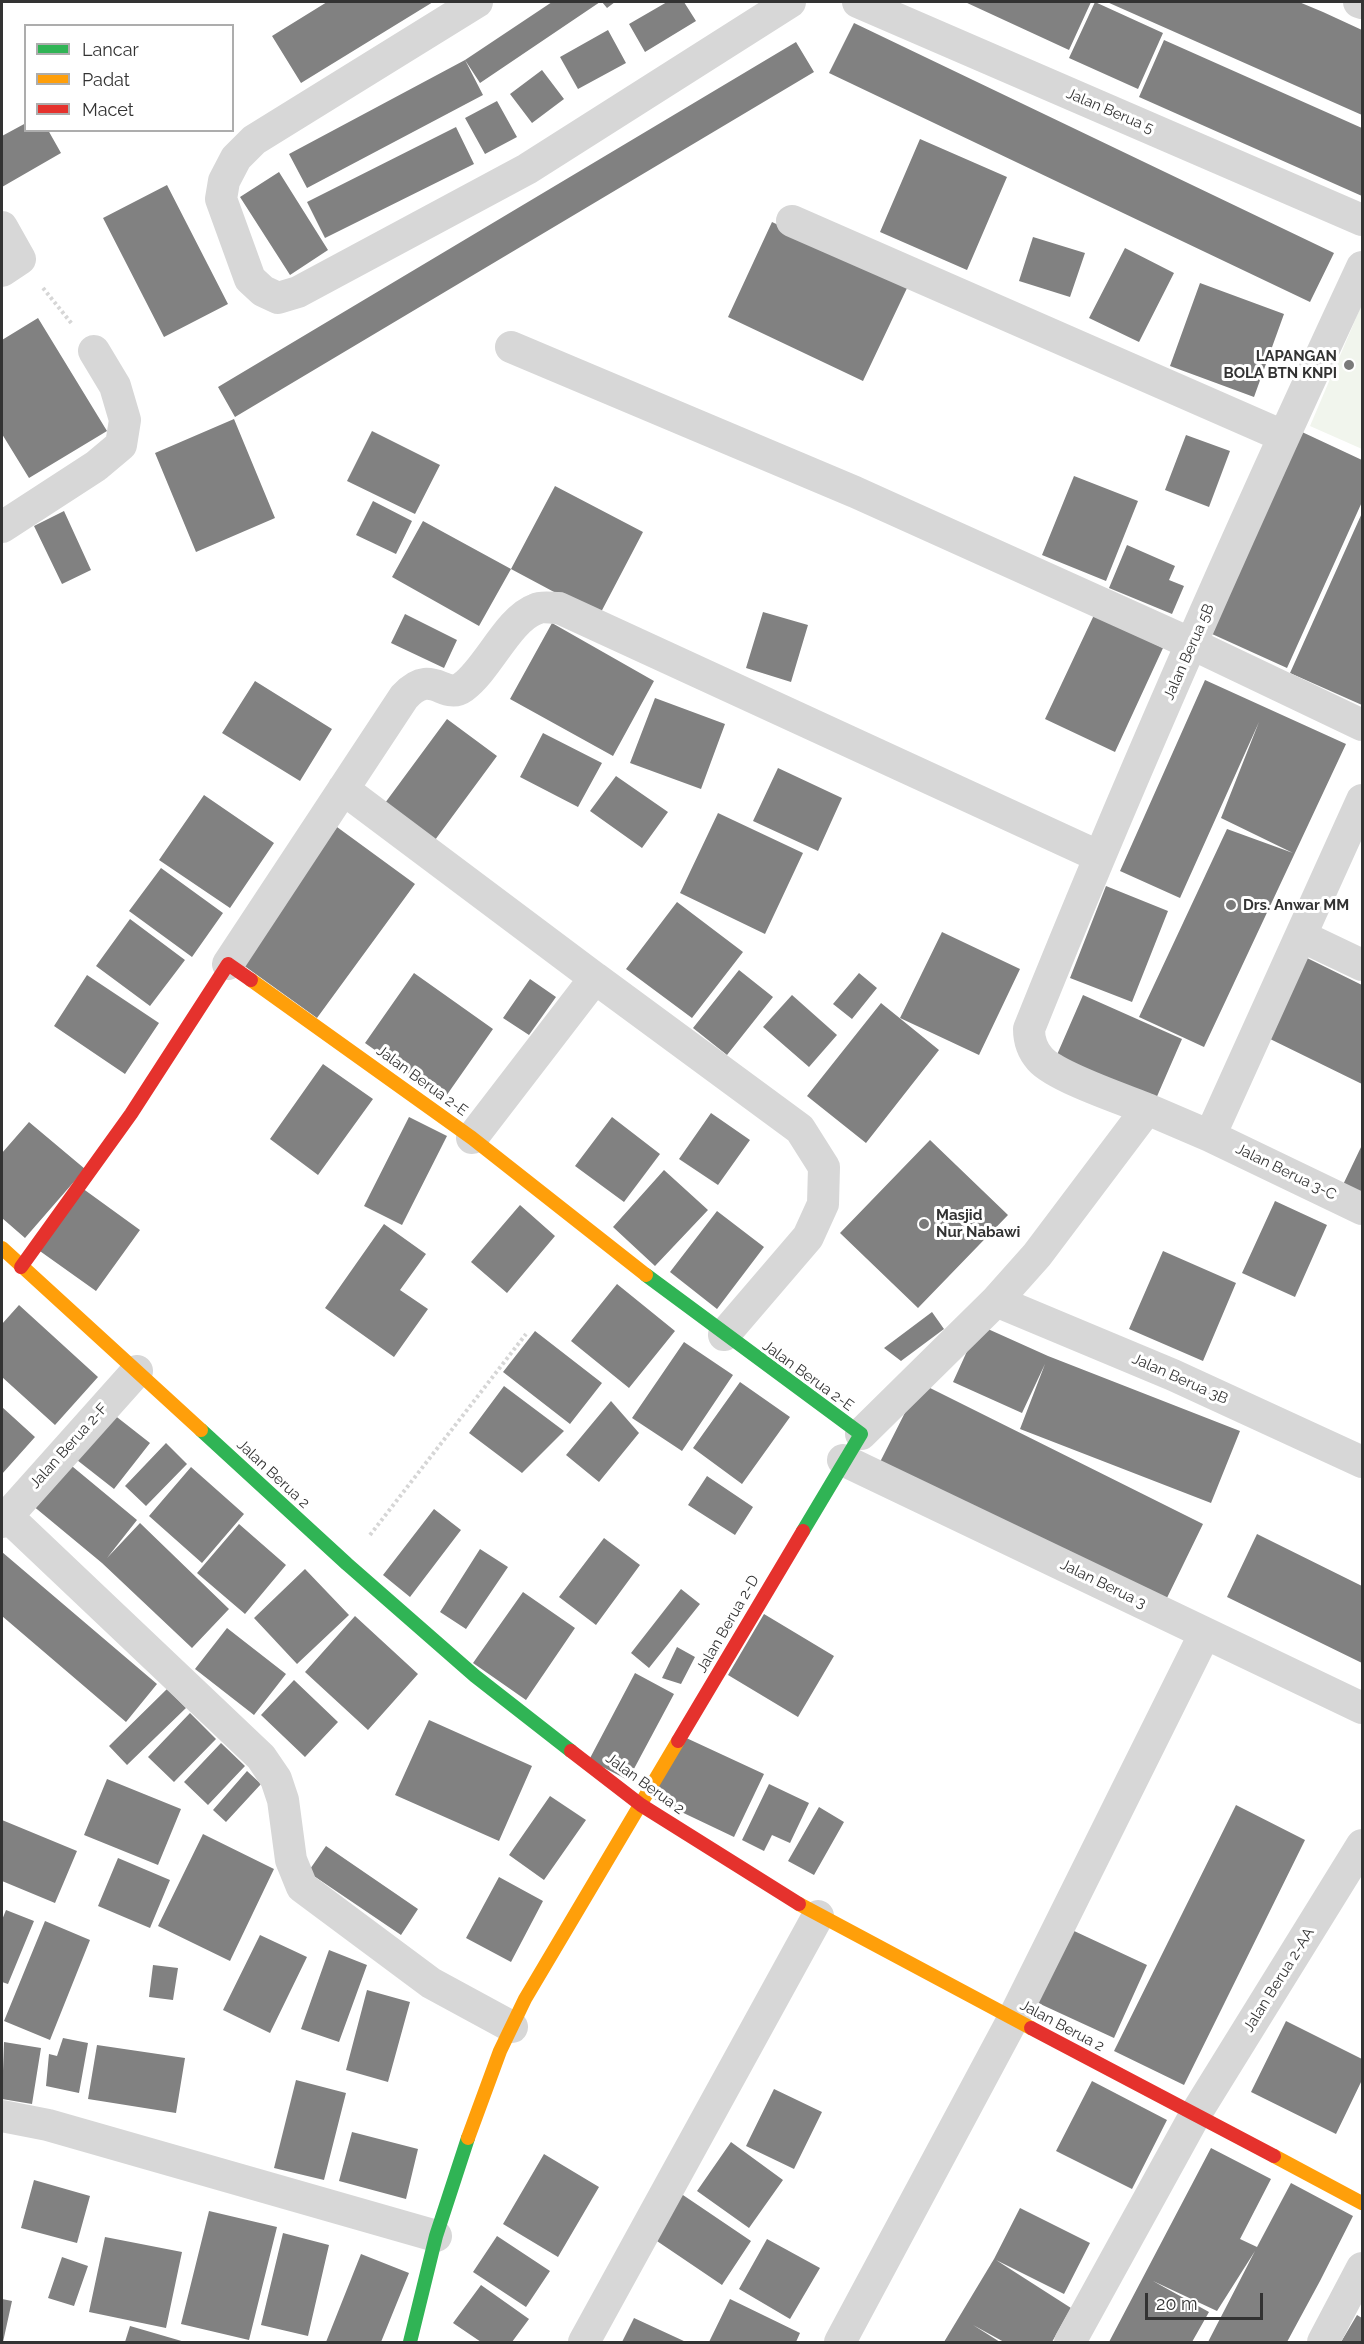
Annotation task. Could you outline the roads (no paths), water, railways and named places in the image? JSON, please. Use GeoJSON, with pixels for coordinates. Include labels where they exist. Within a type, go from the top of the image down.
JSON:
{"type":"FeatureCollection","features":[{"type":"Feature","properties":{"kind":"street"},"geometry":{"type":"LineString","coordinates":[[477,2],[254,140],[236,158],[224,181],[221,199],[250,279],[263,291],[278,298],[298,292],[527,169],[790,2]]}},
{"type":"Feature","properties":{"kind":"street","name":"Jalan Berua 5"},"geometry":{"type":"LineString","coordinates":[[858,2],[1362,219]]}},
{"type":"Feature","properties":{"kind":"street"},"geometry":{"type":"LineString","coordinates":[[792,221],[1283,436]]}},
{"type":"Feature","properties":{"kind":"street"},"geometry":{"type":"LineString","coordinates":[[2,227],[11,265]]}},
{"type":"Feature","properties":{"kind":"street","name":"Jalan Berua 5B"},"geometry":{"type":"LineString","coordinates":[[1029,1041],[1029,1029],[1098,856],[1283,436],[1362,267]]}},
{"type":"Feature","properties":{"kind":"street"},"geometry":{"type":"LineString","coordinates":[[511,347],[855,492],[1192,644],[1362,725]]}},
{"type":"Feature","properties":{"kind":"street"},"geometry":{"type":"LineString","coordinates":[[2,527],[96,466],[121,445],[125,420],[114,386],[94,351]]}},
{"type":"Feature","properties":{"kind":"street"},"geometry":{"type":"LineString","coordinates":[[7,1256],[131,1114],[404,697],[414,687],[424,683],[453,690],[461,689],[477,674],[521,618],[537,608],[559,608],[1098,856]]}},
{"type":"Feature","properties":{"kind":"street"},"geometry":{"type":"LineString","coordinates":[[343,789],[801,1129],[824,1167],[824,1204],[808,1237],[724,1335]]}},
{"type":"Feature","properties":{"kind":"street"},"geometry":{"type":"LineString","coordinates":[[1210,1136],[1362,800]]}},
{"type":"Feature","properties":{"kind":"street"},"geometry":{"type":"LineString","coordinates":[[1301,936],[1362,965]]}},
{"type":"Feature","properties":{"kind":"street","name":"Jalan Berua 2-E"},"geometry":{"type":"LineString","coordinates":[[228,964],[472,1138],[581,1226],[724,1335],[861,1434]]}},
{"type":"Feature","properties":{"kind":"street"},"geometry":{"type":"LineString","coordinates":[[472,1138],[595,978]]}},
{"type":"Feature","properties":{"kind":"street","name":"Jalan Berua 3-C"},"geometry":{"type":"LineString","coordinates":[[1029,1041],[1040,1059],[1056,1071],[1210,1136],[1362,1209]]}},
{"type":"Feature","properties":{"kind":"street"},"geometry":{"type":"LineString","coordinates":[[843,1460],[861,1434],[996,1301],[1037,1255],[1147,1109]]}},
{"type":"Feature","properties":{"kind":"street","name":"Jalan Berua 2"},"geometry":{"type":"LineString","coordinates":[[7,1256],[137,1371],[347,1564],[475,1676],[641,1805],[818,1916],[1362,2204]]}},
{"type":"Feature","properties":{"kind":"street","name":"Jalan Berua 3B"},"geometry":{"type":"LineString","coordinates":[[996,1301],[1173,1375],[1362,1462]]}},
{"type":"Feature","properties":{"kind":"street","name":"Jalan Berua 2-F"},"geometry":{"type":"LineString","coordinates":[[4,1519],[137,1371]]}},
{"type":"Feature","properties":{"kind":"street","name":"Jalan Berua 3"},"geometry":{"type":"LineString","coordinates":[[843,1460],[1362,1708]]}},
{"type":"Feature","properties":{"kind":"street","name":"Jalan Berua 2-D"},"geometry":{"type":"LineString","coordinates":[[410,2343],[436,2236],[467,2142],[500,2051],[525,2000],[843,1460]]}},
{"type":"Feature","properties":{"kind":"street"},"geometry":{"type":"LineString","coordinates":[[4,1519],[261,1757],[276,1779],[283,1800],[291,1860],[302,1887],[431,1983],[512,2027]]}},
{"type":"Feature","properties":{"kind":"street"},"geometry":{"type":"LineString","coordinates":[[840,2343],[1013,2019],[1205,1633]]}},
{"type":"Feature","properties":{"kind":"street","name":"Jalan Berua 2-AA"},"geometry":{"type":"LineString","coordinates":[[1070,2343],[1195,2115],[1362,1845]]}},
{"type":"Feature","properties":{"kind":"street"},"geometry":{"type":"LineString","coordinates":[[584,2343],[818,1916]]}},
{"type":"Feature","properties":{"kind":"street"},"geometry":{"type":"LineString","coordinates":[[2,2116],[48,2125],[436,2236]]}},
{"type":"Feature","properties":{"kind":"street"},"geometry":{"type":"LineString","coordinates":[[1323,2343],[1362,2268]]}},
{"type":"Feature","properties":{"kind":"place","name":"LAPANGAN BOLA BTN KNPI"},"geometry":{"type":"Point","coordinates":[1349,365]}},
{"type":"Feature","properties":{"kind":"place","name":"Drs. Anwar MM"},"geometry":{"type":"Point","coordinates":[1231,905]}},
{"type":"Feature","properties":{"kind":"place","name":"Masjid Nur Nabawi"},"geometry":{"type":"Point","coordinates":[924,1224]}}]}
